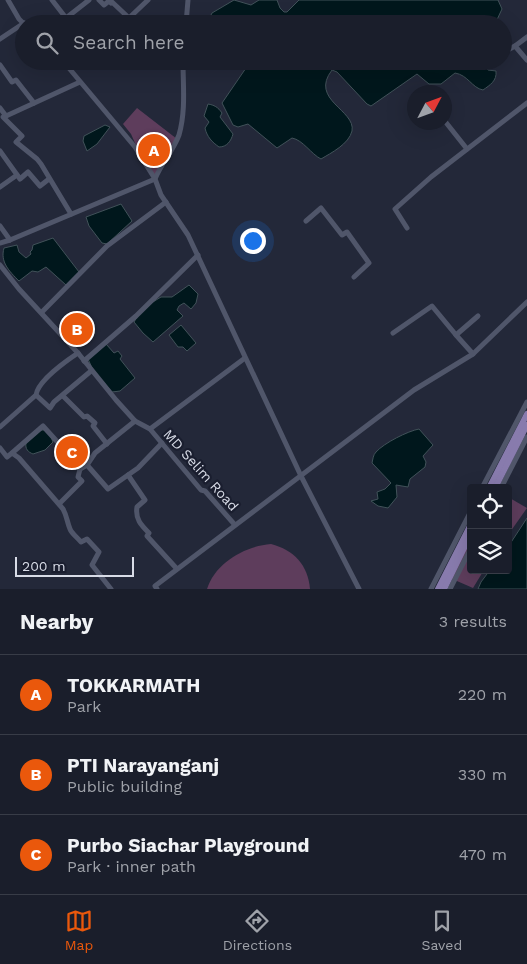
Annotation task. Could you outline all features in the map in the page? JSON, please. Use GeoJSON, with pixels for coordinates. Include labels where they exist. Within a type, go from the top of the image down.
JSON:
{"type":"FeatureCollection","features":[{"type":"Feature","properties":{"kind":"main road"},"geometry":{"type":"LineString","coordinates":[[491,484],[527,414]]}},
{"type":"Feature","properties":{"kind":"main road"},"geometry":{"type":"LineString","coordinates":[[496,484],[527,425]]}},
{"type":"Feature","properties":{"kind":"main road"},"geometry":{"type":"LineString","coordinates":[[438,589],[468,529]]}},
{"type":"Feature","properties":{"kind":"main road"},"geometry":{"type":"LineString","coordinates":[[444,589],[467,542]]}},
{"type":"Feature","properties":{"kind":"street"},"geometry":{"type":"LineString","coordinates":[[8,0],[17,15]]}},
{"type":"Feature","properties":{"kind":"street"},"geometry":{"type":"LineString","coordinates":[[52,0],[64,15]]}},
{"type":"Feature","properties":{"kind":"street"},"geometry":{"type":"LineString","coordinates":[[70,15],[89,0]]}},
{"type":"Feature","properties":{"kind":"street"},"geometry":{"type":"LineString","coordinates":[[99,0],[104,5],[109,1],[112,2],[126,15]]}},
{"type":"Feature","properties":{"kind":"street"},"geometry":{"type":"LineString","coordinates":[[132,15],[148,0]]}},
{"type":"Feature","properties":{"kind":"street"},"geometry":{"type":"LineString","coordinates":[[187,15],[188,0]]}},
{"type":"Feature","properties":{"kind":"street"},"geometry":{"type":"LineString","coordinates":[[0,38],[15,29]]}},
{"type":"Feature","properties":{"kind":"street"},"geometry":{"type":"LineString","coordinates":[[512,48],[527,37]]}},
{"type":"Feature","properties":{"kind":"street"},"geometry":{"type":"LineString","coordinates":[[515,46],[527,60]]}},
{"type":"Feature","properties":{"kind":"street"},"geometry":{"type":"LineString","coordinates":[[0,65],[12,82],[16,80],[34,102]]}},
{"type":"Feature","properties":{"kind":"street"},"geometry":{"type":"LineString","coordinates":[[70,70],[135,147],[155,179],[161,195],[188,235],[301,476],[359,589]]}},
{"type":"Feature","properties":{"kind":"street"},"geometry":{"type":"LineString","coordinates":[[0,243],[155,179],[160,167],[170,154],[178,135],[184,98],[182,70]]}},
{"type":"Feature","properties":{"kind":"street"},"geometry":{"type":"LineString","coordinates":[[71,214],[36,158],[16,142],[22,136],[3,117],[80,82]]}},
{"type":"Feature","properties":{"kind":"street"},"geometry":{"type":"LineString","coordinates":[[407,228],[395,209],[431,177],[527,103]]}},
{"type":"Feature","properties":{"kind":"street"},"geometry":{"type":"LineString","coordinates":[[0,108],[6,116]]}},
{"type":"Feature","properties":{"kind":"street"},"geometry":{"type":"LineString","coordinates":[[452,130],[467,149]]}},
{"type":"Feature","properties":{"kind":"street"},"geometry":{"type":"LineString","coordinates":[[0,151],[20,179],[28,172],[40,186],[49,179]]}},
{"type":"Feature","properties":{"kind":"street"},"geometry":{"type":"LineString","coordinates":[[0,187],[17,175]]}},
{"type":"Feature","properties":{"kind":"street"},"geometry":{"type":"LineString","coordinates":[[42,312],[106,246],[166,202]]}},
{"type":"Feature","properties":{"kind":"street"},"geometry":{"type":"LineString","coordinates":[[306,221],[321,208],[342,235],[347,232],[369,263],[354,277]]}},
{"type":"Feature","properties":{"kind":"street"},"geometry":{"type":"LineString","coordinates":[[0,226],[10,240]]}},
{"type":"Feature","properties":{"kind":"street"},"geometry":{"type":"LineString","coordinates":[[84,361],[136,316],[198,255]]}},
{"type":"Feature","properties":{"kind":"street"},"geometry":{"type":"LineString","coordinates":[[0,266],[78,353],[91,371],[135,421],[150,429],[245,358]]}},
{"type":"Feature","properties":{"kind":"street"},"geometry":{"type":"LineString","coordinates":[[154,588],[414,390],[463,362],[527,302]]}},
{"type":"Feature","properties":{"kind":"street"},"geometry":{"type":"LineString","coordinates":[[393,333],[432,306],[473,354]]}},
{"type":"Feature","properties":{"kind":"street"},"geometry":{"type":"LineString","coordinates":[[456,335],[478,316]]}},
{"type":"Feature","properties":{"kind":"street"},"geometry":{"type":"LineString","coordinates":[[0,427],[36,395],[42,382],[78,353]]}},
{"type":"Feature","properties":{"kind":"street"},"geometry":{"type":"LineString","coordinates":[[36,395],[50,408],[54,402],[91,371]]}},
{"type":"Feature","properties":{"kind":"street"},"geometry":{"type":"LineString","coordinates":[[63,396],[84,417],[88,416],[95,423],[93,426],[107,444]]}},
{"type":"Feature","properties":{"kind":"street"},"geometry":{"type":"LineString","coordinates":[[484,484],[527,402]]}},
{"type":"Feature","properties":{"kind":"street"},"geometry":{"type":"LineString","coordinates":[[59,504],[82,481],[78,477],[80,470],[87,465],[95,453],[135,421]]}},
{"type":"Feature","properties":{"kind":"street"},"geometry":{"type":"LineString","coordinates":[[0,448],[7,457],[43,426],[80,470]]}},
{"type":"Feature","properties":{"kind":"street","name":"MD Selim Road"},"geometry":{"type":"LineString","coordinates":[[150,429],[201,490],[235,525]]}},
{"type":"Feature","properties":{"kind":"street"},"geometry":{"type":"LineString","coordinates":[[503,484],[527,437]]}},
{"type":"Feature","properties":{"kind":"street"},"geometry":{"type":"LineString","coordinates":[[87,465],[108,489],[138,468],[162,443]]}},
{"type":"Feature","properties":{"kind":"street"},"geometry":{"type":"LineString","coordinates":[[12,453],[19,458],[59,504],[68,517],[70,531],[80,542],[87,539],[99,552],[92,565],[111,589]]}},
{"type":"Feature","properties":{"kind":"street"},"geometry":{"type":"LineString","coordinates":[[128,475],[145,500],[137,507],[136,515],[140,523],[148,533],[147,536],[177,569]]}},
{"type":"Feature","properties":{"kind":"street"},"geometry":{"type":"LineString","coordinates":[[431,589],[467,519]]}},
{"type":"Feature","properties":{"kind":"street"},"geometry":{"type":"LineString","coordinates":[[450,589],[467,556]]}},
{"type":"Feature","properties":{"kind":"shaded area"},"geometry":{"type":"Polygon","coordinates":[[[137,108],[177,139],[156,177],[143,161],[131,134],[123,124],[137,108]]]}},
{"type":"Feature","properties":{"kind":"shaded area"},"geometry":{"type":"Polygon","coordinates":[[[512,499],[527,508],[512,529],[512,499]]]}},
{"type":"Feature","properties":{"kind":"shaded area"},"geometry":{"type":"Polygon","coordinates":[[[271,544],[287,550],[298,560],[309,580],[310,589],[207,589],[217,571],[232,558],[251,548],[271,544]]]}},
{"type":"Feature","properties":{"kind":"shaded area"},"geometry":{"type":"Polygon","coordinates":[[[467,544],[467,574],[482,574],[473,588],[450,578],[467,544]]]}},
{"type":"Feature","properties":{"kind":"water"},"geometry":{"type":"Polygon","coordinates":[[[234,0],[251,5],[259,0],[277,0],[284,12],[287,12],[299,0],[498,0],[502,9],[499,15],[211,15],[234,0]]]}},
{"type":"Feature","properties":{"kind":"water"},"geometry":{"type":"Polygon","coordinates":[[[245,70],[332,70],[326,80],[326,89],[329,97],[347,117],[352,131],[344,144],[321,159],[296,139],[292,138],[277,148],[248,124],[238,127],[233,125],[222,103],[245,70]]]}},
{"type":"Feature","properties":{"kind":"water"},"geometry":{"type":"Polygon","coordinates":[[[332,70],[488,70],[496,71],[496,74],[493,82],[483,90],[476,87],[463,76],[455,73],[441,84],[429,84],[417,74],[371,106],[337,72],[332,70]]]}},
{"type":"Feature","properties":{"kind":"water"},"geometry":{"type":"Polygon","coordinates":[[[208,104],[216,107],[222,113],[220,117],[233,134],[230,141],[224,146],[219,147],[216,145],[206,131],[205,128],[209,122],[204,116],[208,104]]]}},
{"type":"Feature","properties":{"kind":"water"},"geometry":{"type":"Polygon","coordinates":[[[105,125],[110,127],[97,144],[87,151],[83,141],[84,136],[105,125]]]}},
{"type":"Feature","properties":{"kind":"water"},"geometry":{"type":"Polygon","coordinates":[[[121,204],[132,221],[107,244],[102,243],[89,226],[86,217],[121,204]]]}},
{"type":"Feature","properties":{"kind":"water"},"geometry":{"type":"Polygon","coordinates":[[[53,238],[79,272],[66,285],[46,267],[38,272],[32,271],[19,281],[4,262],[4,248],[17,245],[19,252],[26,258],[31,254],[33,245],[53,238]]]}},
{"type":"Feature","properties":{"kind":"water"},"geometry":{"type":"Polygon","coordinates":[[[189,285],[198,294],[196,303],[191,309],[184,303],[179,306],[177,310],[183,316],[153,342],[134,322],[139,314],[148,305],[161,297],[172,297],[189,285]]]}},
{"type":"Feature","properties":{"kind":"water"},"geometry":{"type":"Polygon","coordinates":[[[181,325],[196,343],[187,351],[183,347],[178,347],[169,335],[181,325]]]}},
{"type":"Feature","properties":{"kind":"water"},"geometry":{"type":"Polygon","coordinates":[[[106,344],[114,353],[118,351],[122,356],[120,359],[135,378],[120,391],[112,392],[93,370],[88,359],[106,344]]]}},
{"type":"Feature","properties":{"kind":"water"},"geometry":{"type":"Polygon","coordinates":[[[419,429],[433,445],[423,456],[426,462],[425,467],[410,479],[408,487],[396,485],[397,497],[388,508],[378,506],[371,501],[378,499],[377,492],[385,489],[391,483],[372,463],[374,454],[390,441],[419,429]]]}},
{"type":"Feature","properties":{"kind":"water"},"geometry":{"type":"Polygon","coordinates":[[[41,430],[44,430],[51,437],[53,442],[45,450],[33,454],[27,450],[26,443],[41,430]]]}},
{"type":"Feature","properties":{"kind":"water"},"geometry":{"type":"Polygon","coordinates":[[[527,518],[527,589],[478,589],[487,574],[512,574],[512,541],[527,518]]]}},
{"type":"Feature","properties":{"kind":"place","name":"TOKKARMATH"},"geometry":{"type":"Point","coordinates":[154,150]}},
{"type":"Feature","properties":{"kind":"place","name":"PTI Narayanganj"},"geometry":{"type":"Point","coordinates":[77,329]}},
{"type":"Feature","properties":{"kind":"place","name":"Purbo Siachar Playground"},"geometry":{"type":"Point","coordinates":[72,452]}}]}
